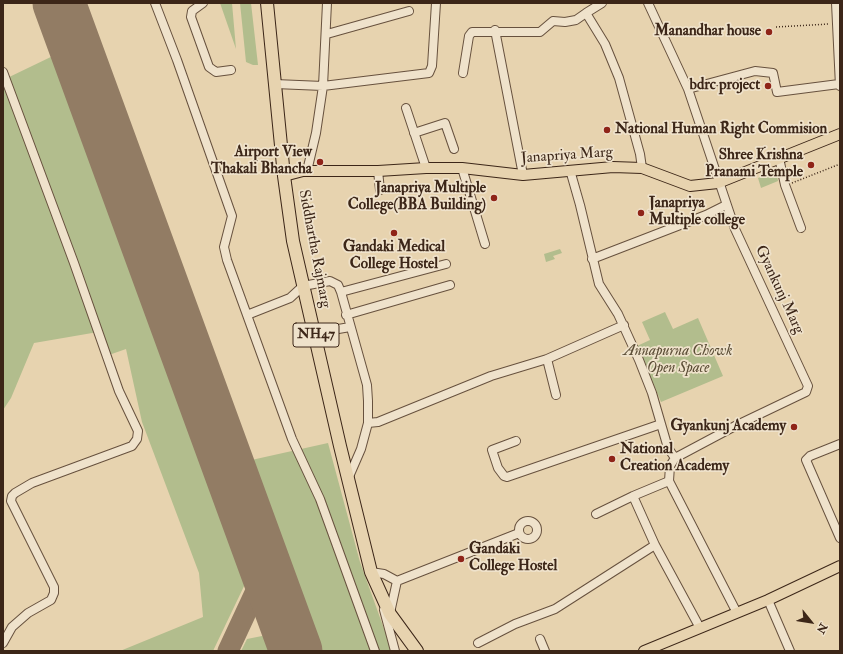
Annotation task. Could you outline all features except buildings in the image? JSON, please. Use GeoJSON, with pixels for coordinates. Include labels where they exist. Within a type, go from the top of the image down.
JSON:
{"type":"FeatureCollection","features":[{"type":"Feature","properties":{"kind":"highway","name":"Siddhartha Rajmarg"},"geometry":{"type":"LineString","coordinates":[[267,3],[284,176],[293,241],[303,286],[371,572],[390,614],[417,651]]}},
{"type":"Feature","properties":{"kind":"main road","name":"Janapriya Marg"},"geometry":{"type":"LineString","coordinates":[[284,176],[306,171],[378,171],[426,168],[462,168],[523,176],[570,170],[613,167],[642,168],[690,186],[718,183],[840,134]]}},
{"type":"Feature","properties":{"kind":"main road"},"geometry":{"type":"LineString","coordinates":[[644,651],[768,600],[840,566]]}},
{"type":"Feature","properties":{"kind":"street"},"geometry":{"type":"LineString","coordinates":[[155,3],[188,90],[232,216],[224,247],[227,260],[292,439],[320,499],[375,651]]}},
{"type":"Feature","properties":{"kind":"street"},"geometry":{"type":"LineString","coordinates":[[203,3],[192,11],[191,17],[209,67],[216,72],[231,70]]}},
{"type":"Feature","properties":{"kind":"street"},"geometry":{"type":"LineString","coordinates":[[306,171],[316,134],[323,86],[327,3]]}},
{"type":"Feature","properties":{"kind":"street"},"geometry":{"type":"LineString","coordinates":[[275,84],[323,86],[429,73],[432,66],[436,3]]}},
{"type":"Feature","properties":{"kind":"street"},"geometry":{"type":"LineString","coordinates":[[463,73],[469,36],[472,32],[495,30],[540,32],[553,21],[565,22],[576,20],[586,12],[602,3]]}},
{"type":"Feature","properties":{"kind":"street","name":"Gyankunj Marg"},"geometry":{"type":"LineString","coordinates":[[648,3],[688,89],[726,205],[808,386],[806,392],[737,425],[675,458]]}},
{"type":"Feature","properties":{"kind":"street"},"geometry":{"type":"LineString","coordinates":[[688,89],[755,72],[773,73],[777,92],[840,85],[836,3]]}},
{"type":"Feature","properties":{"kind":"street"},"geometry":{"type":"LineString","coordinates":[[326,34],[409,11]]}},
{"type":"Feature","properties":{"kind":"street"},"geometry":{"type":"LineString","coordinates":[[586,12],[605,44],[618,78],[640,154],[642,168]]}},
{"type":"Feature","properties":{"kind":"street"},"geometry":{"type":"LineString","coordinates":[[495,30],[523,176]]}},
{"type":"Feature","properties":{"kind":"street"},"geometry":{"type":"LineString","coordinates":[[3,72],[74,263],[119,391],[138,431],[137,439],[132,446],[32,483],[14,492],[11,502],[54,587],[54,594],[51,600],[28,613],[12,627],[3,643]]}},
{"type":"Feature","properties":{"kind":"street"},"geometry":{"type":"LineString","coordinates":[[406,108],[426,168]]}},
{"type":"Feature","properties":{"kind":"street"},"geometry":{"type":"LineString","coordinates":[[414,133],[445,123],[454,149]]}},
{"type":"Feature","properties":{"kind":"street"},"geometry":{"type":"LineString","coordinates":[[779,158],[785,185],[801,228]]}},
{"type":"Feature","properties":{"kind":"street"},"geometry":{"type":"LineString","coordinates":[[462,168],[485,244]]}},
{"type":"Feature","properties":{"kind":"street"},"geometry":{"type":"LineString","coordinates":[[570,170],[599,284],[624,325],[652,393],[668,448],[675,458],[670,466],[669,481],[737,613]]}},
{"type":"Feature","properties":{"kind":"street"},"geometry":{"type":"LineString","coordinates":[[378,171],[380,190]]}},
{"type":"Feature","properties":{"kind":"street"},"geometry":{"type":"LineString","coordinates":[[592,259],[706,215],[726,205]]}},
{"type":"Feature","properties":{"kind":"street"},"geometry":{"type":"LineString","coordinates":[[341,292],[446,264]]}},
{"type":"Feature","properties":{"kind":"street"},"geometry":{"type":"LineString","coordinates":[[247,315],[290,298],[303,286],[330,281],[338,285],[367,385],[368,423],[361,449],[348,480]]}},
{"type":"Feature","properties":{"kind":"street"},"geometry":{"type":"LineString","coordinates":[[346,315],[450,285]]}},
{"type":"Feature","properties":{"kind":"street"},"geometry":{"type":"LineString","coordinates":[[368,423],[378,422],[491,376],[547,359],[624,325]]}},
{"type":"Feature","properties":{"kind":"street"},"geometry":{"type":"LineString","coordinates":[[315,333],[350,327]]}},
{"type":"Feature","properties":{"kind":"street"},"geometry":{"type":"LineString","coordinates":[[547,359],[556,395]]}},
{"type":"Feature","properties":{"kind":"street"},"geometry":{"type":"LineString","coordinates":[[516,441],[492,450],[498,468],[504,476],[661,424]]}},
{"type":"Feature","properties":{"kind":"street"},"geometry":{"type":"LineString","coordinates":[[840,444],[810,456],[806,460],[840,538]]}},
{"type":"Feature","properties":{"kind":"street"},"geometry":{"type":"LineString","coordinates":[[596,514],[669,481]]}},
{"type":"Feature","properties":{"kind":"street"},"geometry":{"type":"LineString","coordinates":[[633,496],[656,544],[700,628]]}},
{"type":"Feature","properties":{"kind":"street"},"geometry":{"type":"LineString","coordinates":[[371,572],[384,574],[397,581],[519,533]]}},
{"type":"Feature","properties":{"kind":"street"},"geometry":{"type":"LineString","coordinates":[[478,643],[515,624],[555,609],[656,544]]}},
{"type":"Feature","properties":{"kind":"street"},"geometry":{"type":"LineString","coordinates":[[390,614],[397,581]]}},
{"type":"Feature","properties":{"kind":"street"},"geometry":{"type":"LineString","coordinates":[[380,593],[395,651]]}},
{"type":"Feature","properties":{"kind":"street"},"geometry":{"type":"LineString","coordinates":[[768,600],[790,651]]}},
{"type":"Feature","properties":{"kind":"street"},"geometry":{"type":"LineString","coordinates":[[540,638],[545,651]]}},
{"type":"Feature","properties":{"kind":"path"},"geometry":{"type":"LineString","coordinates":[[776,26],[837,24]]}},
{"type":"Feature","properties":{"kind":"path"},"geometry":{"type":"LineString","coordinates":[[785,185],[840,164]]}},
{"type":"Feature","properties":{"kind":"green space"},"geometry":{"type":"Polygon","coordinates":[[[220,3],[232,3],[236,49],[220,3]]]}},
{"type":"Feature","properties":{"kind":"green space"},"geometry":{"type":"Polygon","coordinates":[[[240,3],[251,3],[258,65],[253,65],[246,62],[240,3]]]}},
{"type":"Feature","properties":{"kind":"green space"},"geometry":{"type":"Polygon","coordinates":[[[57,54],[246,582],[213,651],[120,651],[203,617],[199,573],[142,422],[126,349],[106,356],[98,332],[34,343],[11,398],[3,410],[3,80],[57,54]]]}},
{"type":"Feature","properties":{"kind":"green space"},"geometry":{"type":"Polygon","coordinates":[[[776,171],[778,181],[761,188],[758,178],[776,171]]]}},
{"type":"Feature","properties":{"kind":"green space"},"geometry":{"type":"Polygon","coordinates":[[[560,249],[562,253],[553,256],[555,259],[546,262],[544,254],[560,249]]]}},
{"type":"Feature","properties":{"kind":"green space","name":"Annapurna Chowk Open Space"},"geometry":{"type":"Polygon","coordinates":[[[665,312],[673,329],[698,318],[723,376],[661,402],[637,346],[650,340],[642,322],[665,312]]]}},
{"type":"Feature","properties":{"kind":"green space"},"geometry":{"type":"Polygon","coordinates":[[[328,443],[360,562],[392,651],[317,651],[247,461],[328,443]]]}},
{"type":"Feature","properties":{"kind":"green space"},"geometry":{"type":"Polygon","coordinates":[[[262,636],[273,641],[277,651],[241,651],[247,639],[262,636]]]}},
{"type":"Feature","properties":{"kind":"taxiway"},"geometry":{"type":"LineString","coordinates":[[228,651],[255,593],[262,572],[262,558]]}},
{"type":"Feature","properties":{"kind":"runway"},"geometry":{"type":"LineString","coordinates":[[59,3],[296,651]]}},
{"type":"Feature","properties":{"kind":"place","name":"Manandhar house"},"geometry":{"type":"Point","coordinates":[769,32]}},
{"type":"Feature","properties":{"kind":"place","name":"bdrc project"},"geometry":{"type":"Point","coordinates":[768,86]}},
{"type":"Feature","properties":{"kind":"place","name":"National Human Right Commision"},"geometry":{"type":"Point","coordinates":[607,130]}},
{"type":"Feature","properties":{"kind":"place","name":"Airport View Thakali Bhancha"},"geometry":{"type":"Point","coordinates":[320,162]}},
{"type":"Feature","properties":{"kind":"place","name":"Shree Krishna Pranami Temple"},"geometry":{"type":"Point","coordinates":[811,165]}},
{"type":"Feature","properties":{"kind":"place","name":"Janapriya Multiple College(BBA Building)"},"geometry":{"type":"Point","coordinates":[494,198]}},
{"type":"Feature","properties":{"kind":"place","name":"Janapriya Multiple college"},"geometry":{"type":"Point","coordinates":[641,213]}},
{"type":"Feature","properties":{"kind":"place","name":"Gandaki Medical College Hostel"},"geometry":{"type":"Point","coordinates":[394,233]}},
{"type":"Feature","properties":{"kind":"place","name":"Gyankunj Academy"},"geometry":{"type":"Point","coordinates":[794,427]}},
{"type":"Feature","properties":{"kind":"place","name":"National Creation Academy"},"geometry":{"type":"Point","coordinates":[612,459]}},
{"type":"Feature","properties":{"kind":"place","name":"Gandaki College Hostel"},"geometry":{"type":"Point","coordinates":[461,559]}}]}
